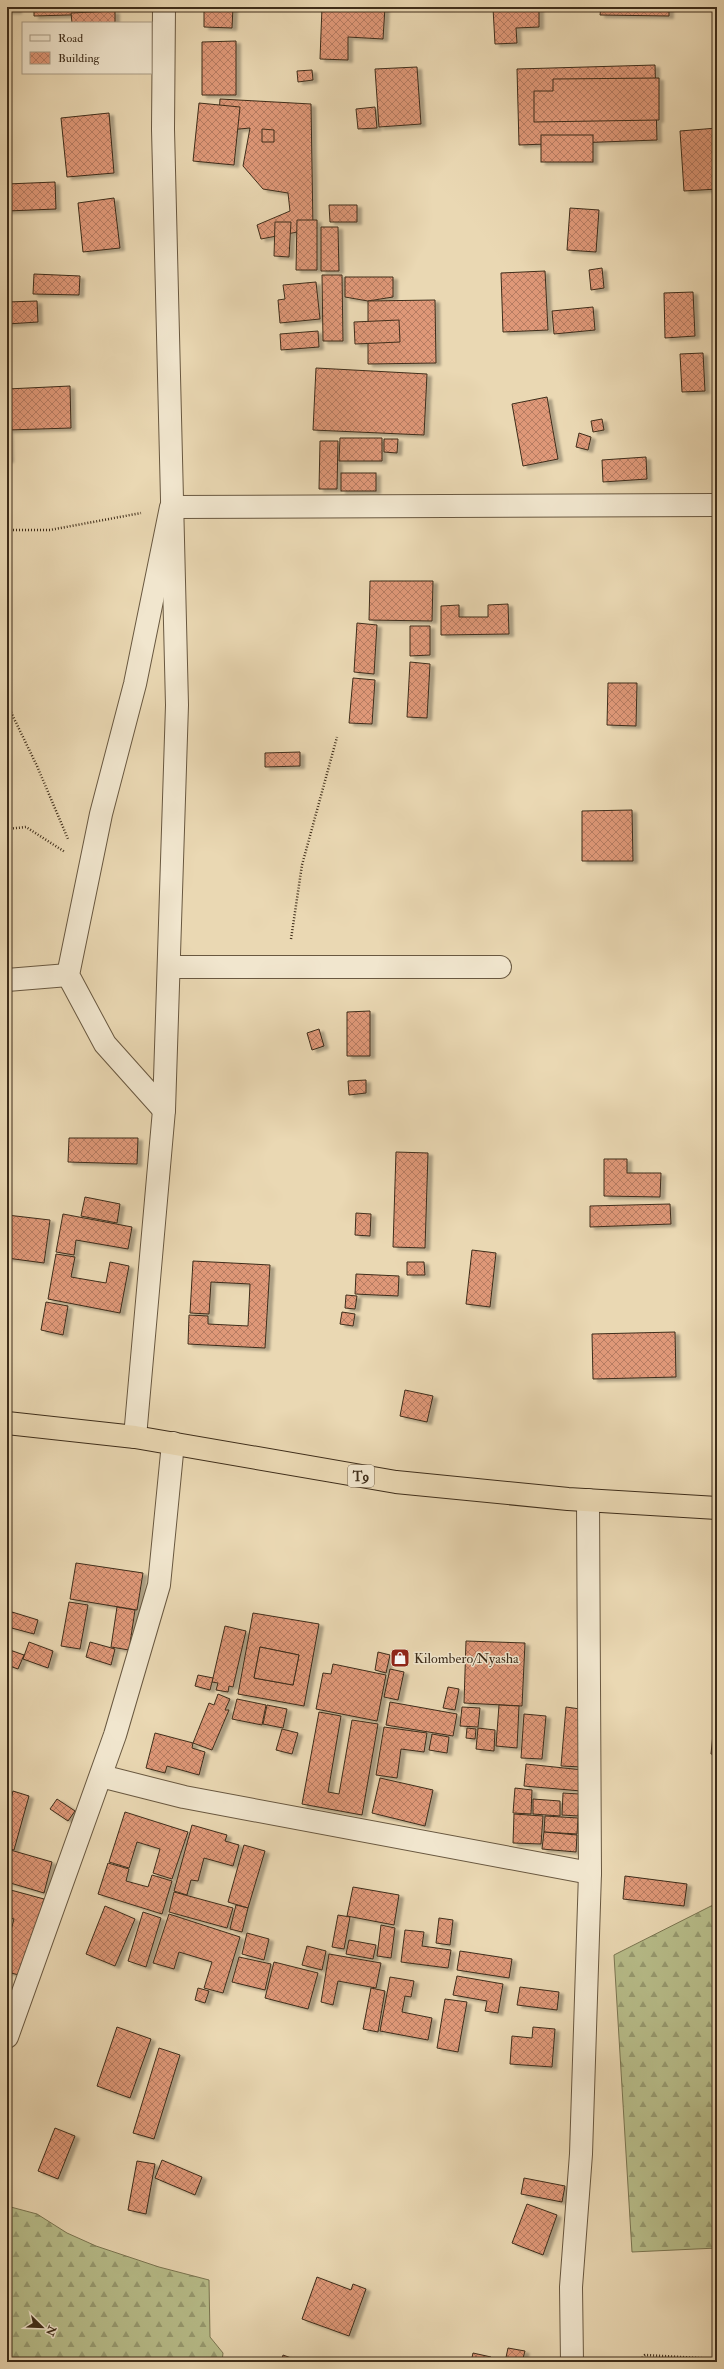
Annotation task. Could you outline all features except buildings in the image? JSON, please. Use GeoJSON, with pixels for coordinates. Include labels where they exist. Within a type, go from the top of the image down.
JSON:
{"type":"FeatureCollection","features":[{"type":"Feature","properties":{"kind":"highway","name":"T9"},"geometry":{"type":"LineString","coordinates":[[7,1423],[135,1437],[396,1482],[588,1500],[717,1508]]}},
{"type":"Feature","properties":{"kind":"street"},"geometry":{"type":"LineString","coordinates":[[135,1437],[164,1110],[177,705],[171,508],[163,129],[164,7]]}},
{"type":"Feature","properties":{"kind":"street"},"geometry":{"type":"LineString","coordinates":[[171,508],[717,505]]}},
{"type":"Feature","properties":{"kind":"street"},"geometry":{"type":"LineString","coordinates":[[164,1110],[105,1044],[68,975],[100,814],[135,684],[171,508]]}},
{"type":"Feature","properties":{"kind":"street"},"geometry":{"type":"LineString","coordinates":[[169,967],[500,967]]}},
{"type":"Feature","properties":{"kind":"street"},"geometry":{"type":"LineString","coordinates":[[7,980],[68,975]]}},
{"type":"Feature","properties":{"kind":"street"},"geometry":{"type":"LineString","coordinates":[[7,2037],[115,1735],[159,1585],[173,1443]]}},
{"type":"Feature","properties":{"kind":"street"},"geometry":{"type":"LineString","coordinates":[[572,2362],[571,2287],[581,2154],[590,1873],[588,1500]]}},
{"type":"Feature","properties":{"kind":"street"},"geometry":{"type":"LineString","coordinates":[[100,1776],[184,1797],[590,1873]]}},
{"type":"Feature","properties":{"kind":"path"},"geometry":{"type":"LineString","coordinates":[[7,530],[50,530],[171,508]]}},
{"type":"Feature","properties":{"kind":"path"},"geometry":{"type":"LineString","coordinates":[[7,704],[37,766],[64,834],[90,868]]}},
{"type":"Feature","properties":{"kind":"path"},"geometry":{"type":"LineString","coordinates":[[286,967],[302,865],[337,737]]}},
{"type":"Feature","properties":{"kind":"path"},"geometry":{"type":"LineString","coordinates":[[7,829],[26,827],[90,868]]}},
{"type":"Feature","properties":{"kind":"path"},"geometry":{"type":"LineString","coordinates":[[638,2362],[645,2355],[717,2359]]}},
{"type":"Feature","properties":{"kind":"green space"},"geometry":{"type":"Polygon","coordinates":[[[717,1903],[717,2248],[632,2252],[614,1955],[717,1903]]]}},
{"type":"Feature","properties":{"kind":"green space"},"geometry":{"type":"Polygon","coordinates":[[[7,2206],[37,2214],[67,2233],[96,2246],[159,2267],[209,2280],[210,2337],[223,2353],[222,2362],[7,2362],[7,2206]]]}},
{"type":"Feature","properties":{"kind":"place","name":"Kilombero/Nyasha"},"geometry":{"type":"Point","coordinates":[400,1658]}}]}
